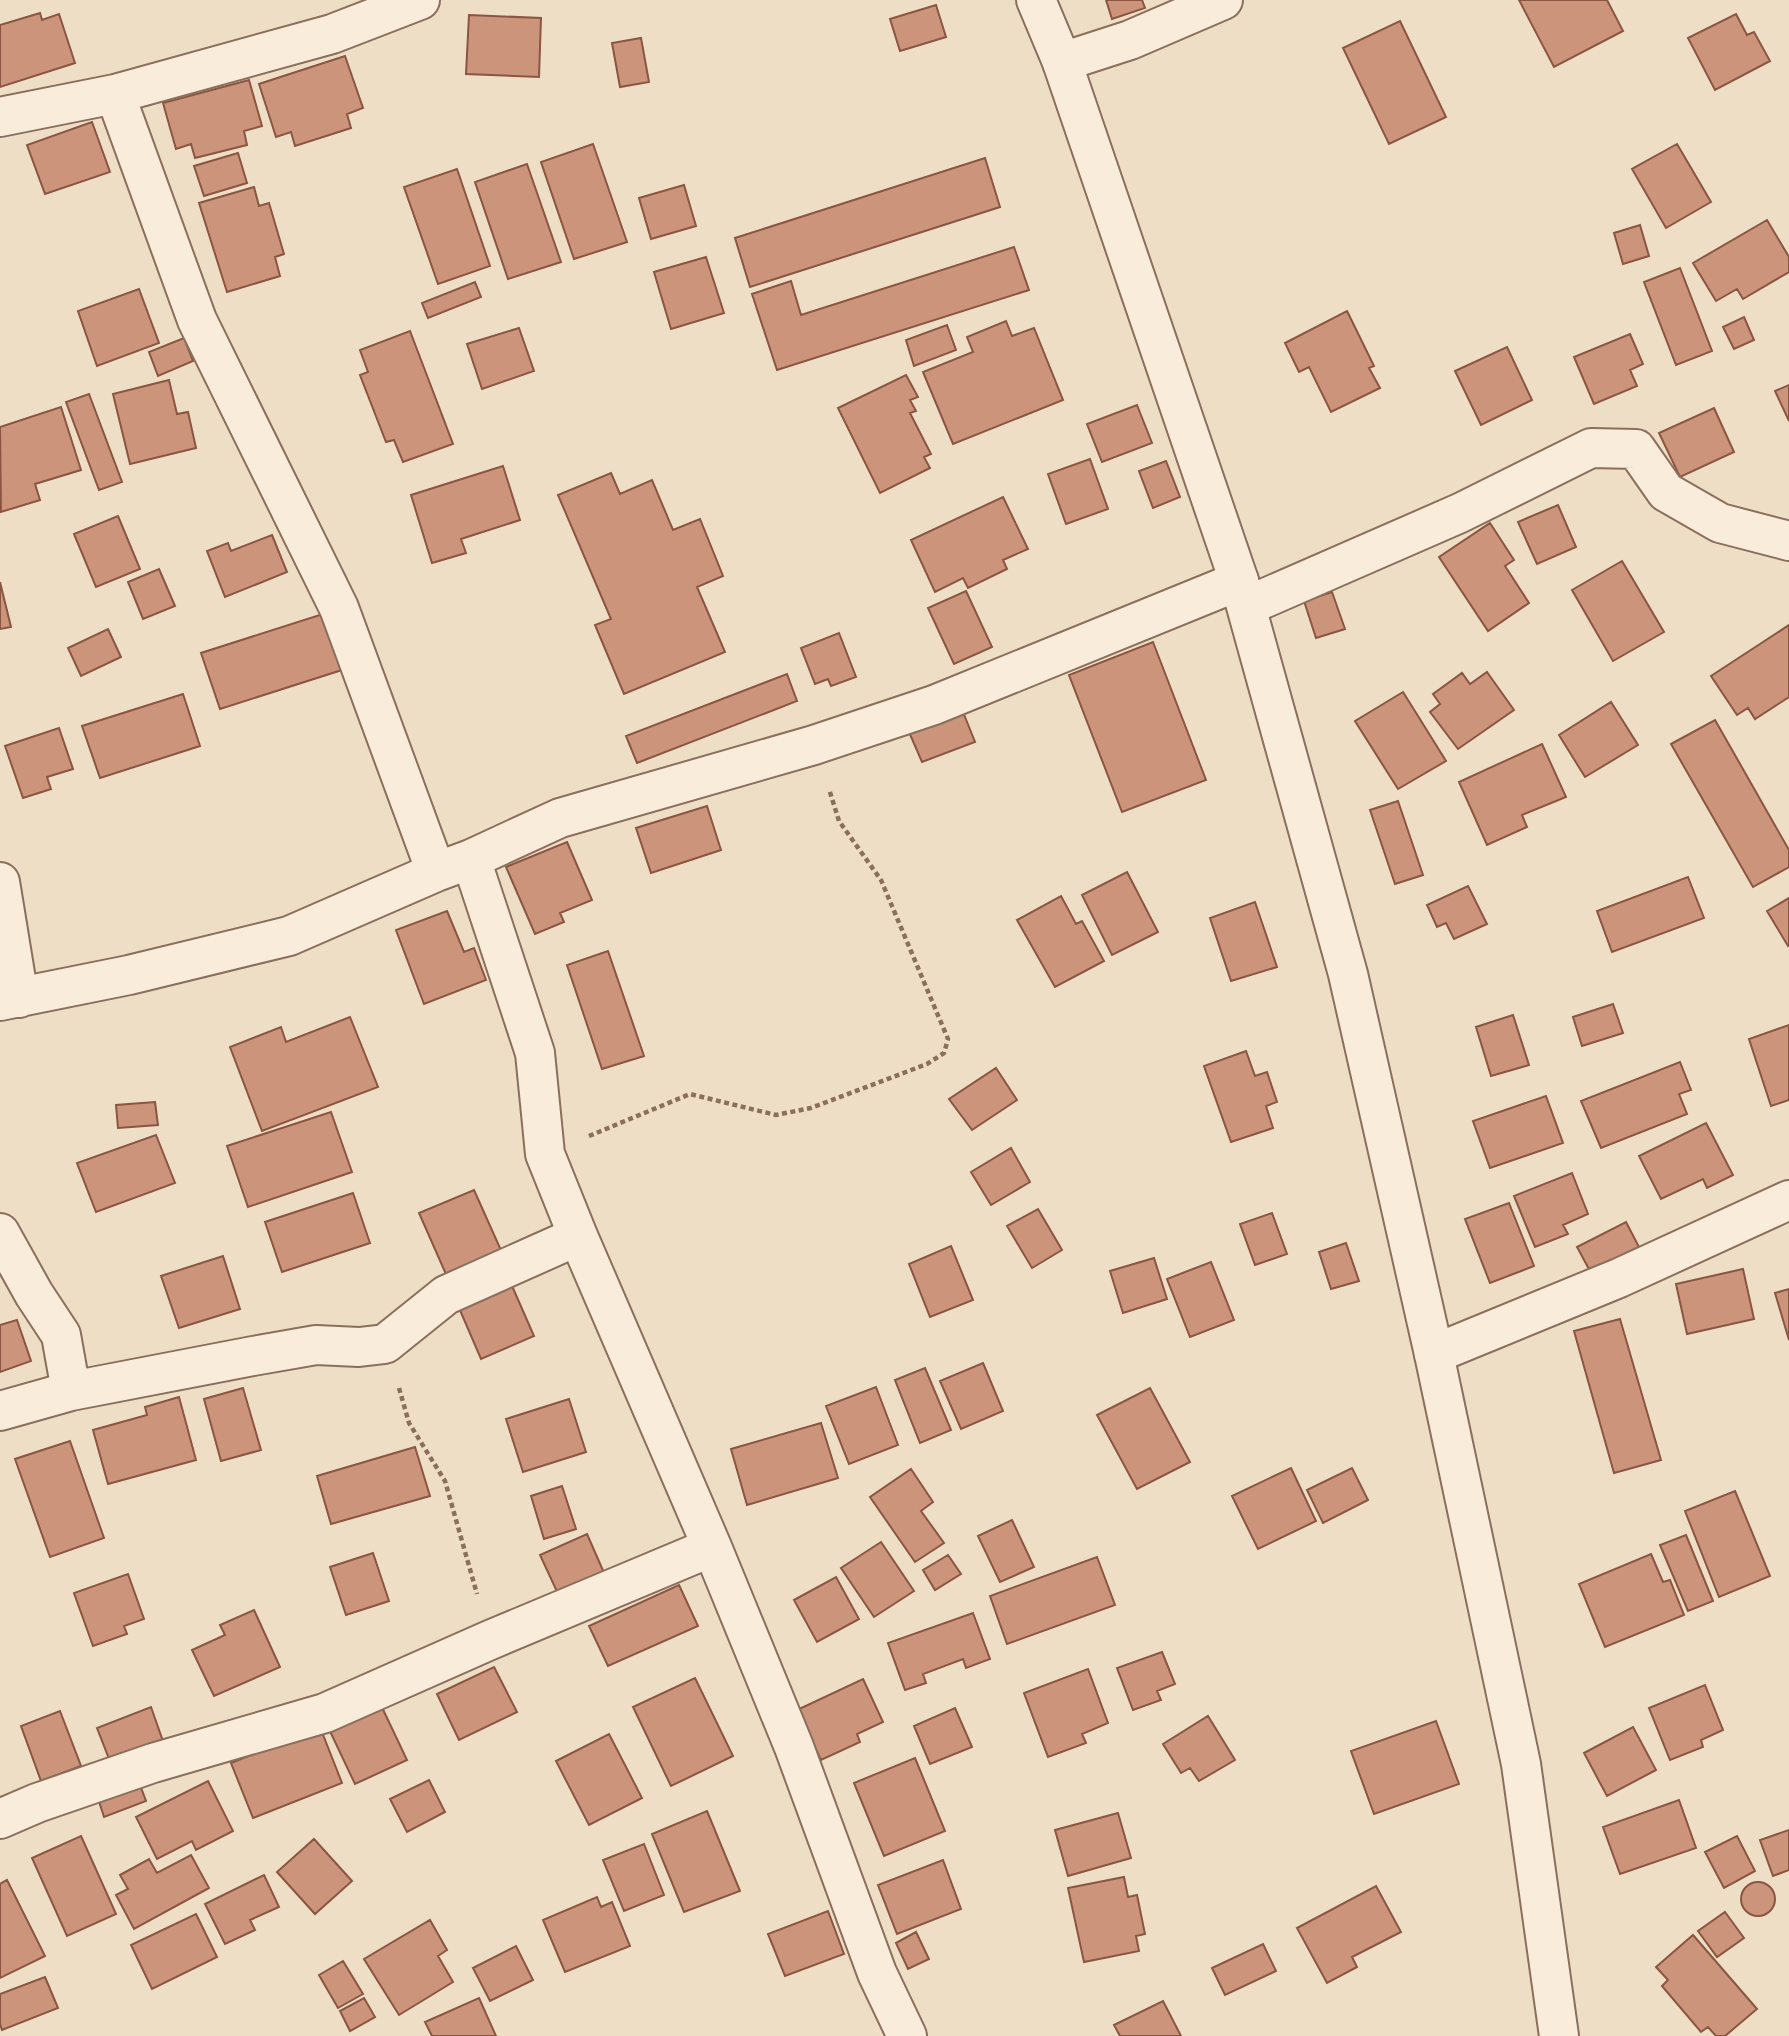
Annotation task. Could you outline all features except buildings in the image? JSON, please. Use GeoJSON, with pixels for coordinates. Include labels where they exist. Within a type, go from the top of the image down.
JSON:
{"type":"FeatureCollection","features":[{"type":"Feature","properties":{"kind":"street"},"geometry":{"type":"LineString","coordinates":[[0,117],[115,94],[332,34],[420,0]]}},
{"type":"Feature","properties":{"kind":"street"},"geometry":{"type":"LineString","coordinates":[[1035,0],[1062,62],[1243,593],[1348,974],[1434,1354],[1521,1764],[1559,2036]]}},
{"type":"Feature","properties":{"kind":"street"},"geometry":{"type":"LineString","coordinates":[[1062,62],[1130,40],[1223,0]]}},
{"type":"Feature","properties":{"kind":"street"},"geometry":{"type":"LineString","coordinates":[[115,94],[197,320],[339,608],[436,872]]}},
{"type":"Feature","properties":{"kind":"street"},"geometry":{"type":"LineString","coordinates":[[0,882],[10,999],[129,975],[289,936],[560,818],[814,745],[934,705],[1460,513],[1591,448],[1636,449],[1666,492],[1720,523],[1789,541]]}},
{"type":"Feature","properties":{"kind":"street"},"geometry":{"type":"LineString","coordinates":[[471,859],[535,1053],[545,1154],[712,1546],[794,1747],[877,1973],[907,2036]]}},
{"type":"Feature","properties":{"kind":"street"},"geometry":{"type":"LineString","coordinates":[[1434,1354],[1619,1278],[1789,1200]]}},
{"type":"Feature","properties":{"kind":"street"},"geometry":{"type":"LineString","coordinates":[[0,1233],[34,1294],[61,1335],[71,1391]]}},
{"type":"Feature","properties":{"kind":"street"},"geometry":{"type":"LineString","coordinates":[[0,1411],[71,1391],[316,1345],[359,1347],[385,1344],[446,1295],[578,1236]]}},
{"type":"Feature","properties":{"kind":"street"},"geometry":{"type":"LineString","coordinates":[[0,1819],[37,1803],[153,1763],[325,1713],[712,1546]]}},
{"type":"Feature","properties":{"kind":"path"},"geometry":{"type":"LineString","coordinates":[[545,1154],[690,1094],[776,1115],[811,1108],[927,1064],[944,1053],[948,1039],[943,1026],[881,880],[839,821],[814,745]]}},
{"type":"Feature","properties":{"kind":"path"},"geometry":{"type":"LineString","coordinates":[[385,1344],[409,1423],[445,1480],[490,1640]]}}]}
